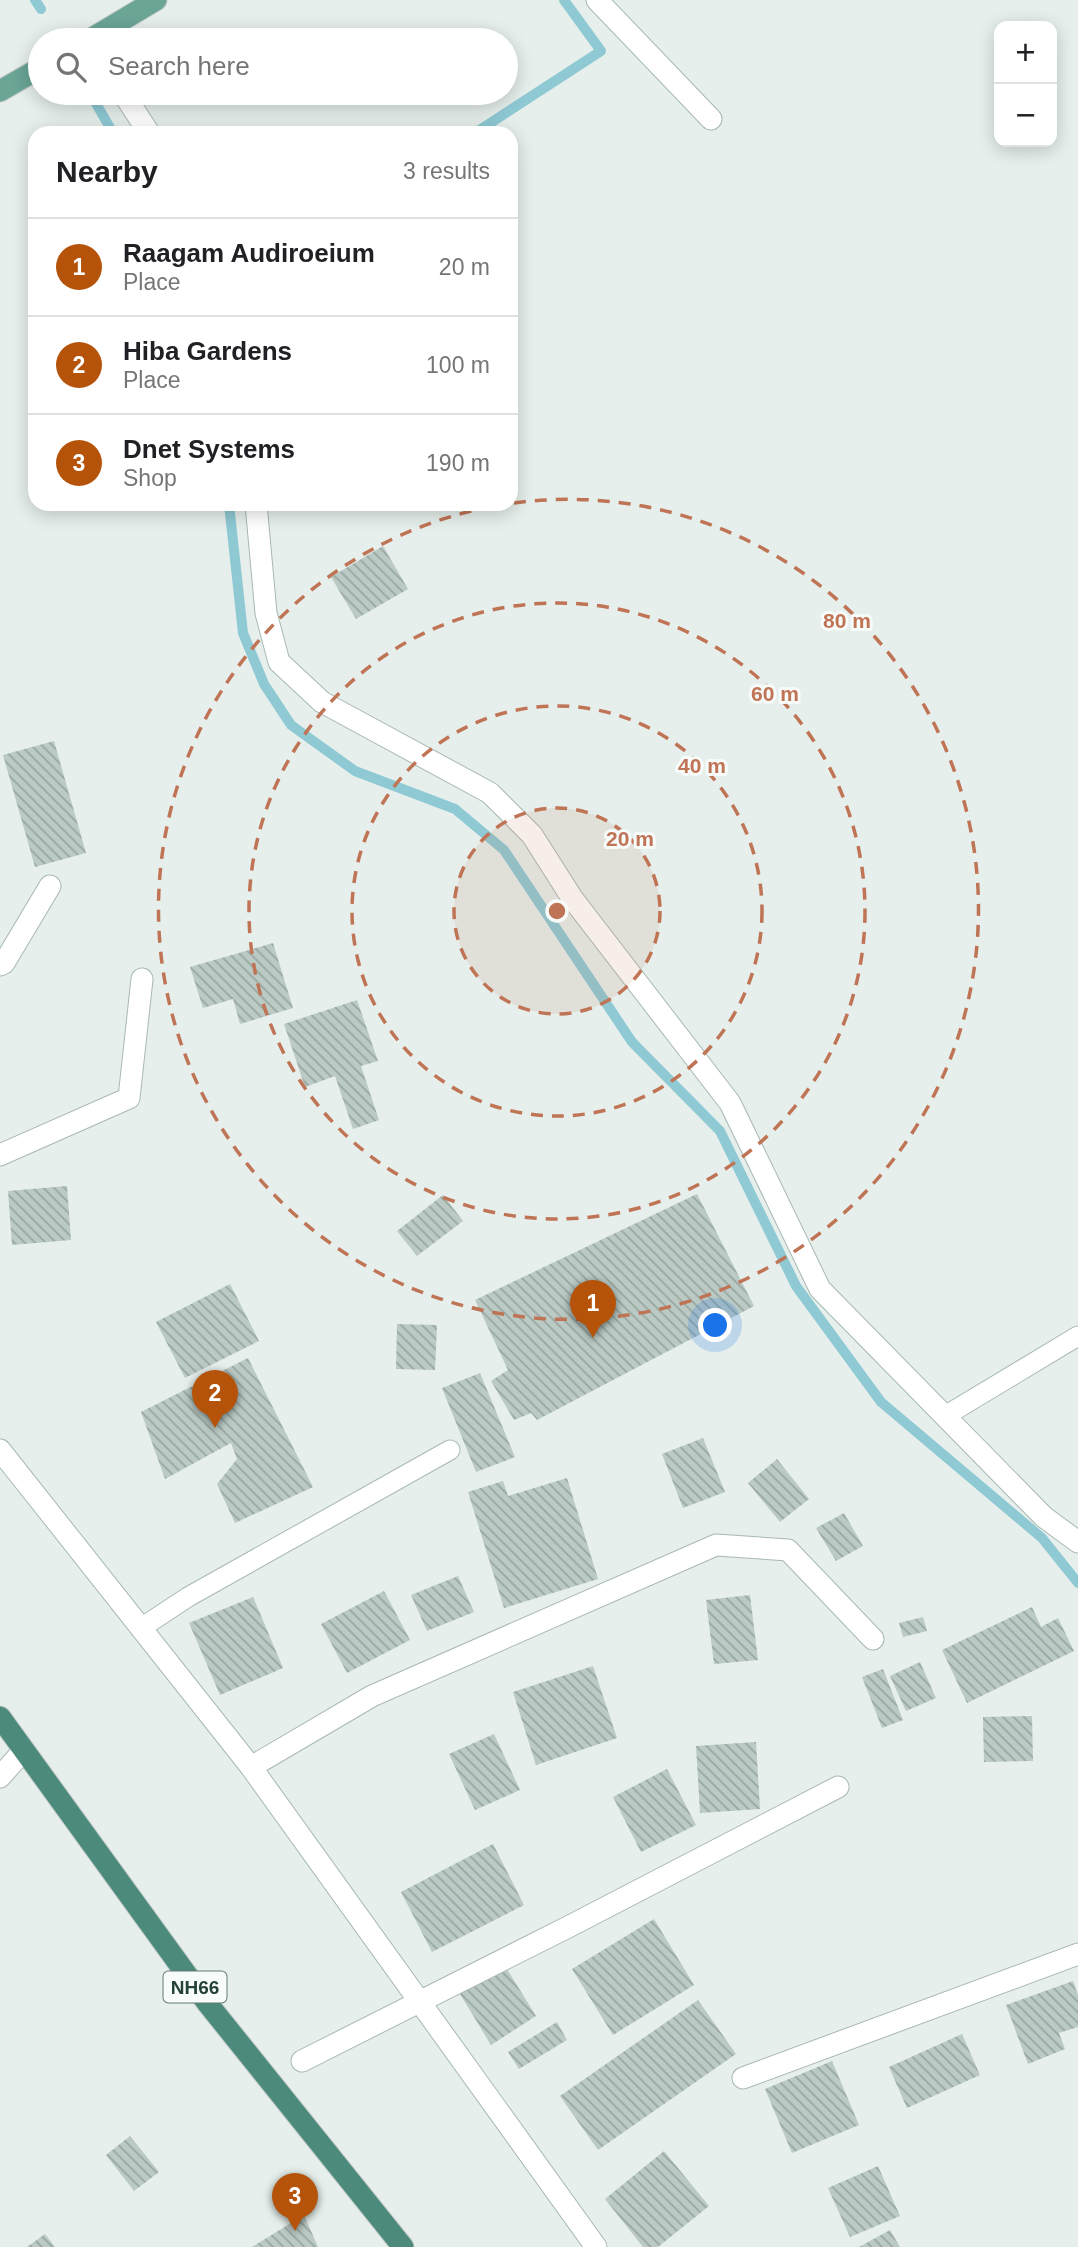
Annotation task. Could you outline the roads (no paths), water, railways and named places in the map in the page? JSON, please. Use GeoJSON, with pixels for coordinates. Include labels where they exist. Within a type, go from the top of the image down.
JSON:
{"type":"FeatureCollection","features":[{"type":"Feature","properties":{"kind":"highway","name":"NH66"},"geometry":{"type":"LineString","coordinates":[[0,1717],[208,2004],[402,2247]]}},
{"type":"Feature","properties":{"kind":"main road"},"geometry":{"type":"LineString","coordinates":[[109,28],[156,0]]}},
{"type":"Feature","properties":{"kind":"main road"},"geometry":{"type":"LineString","coordinates":[[0,90],[28,75]]}},
{"type":"Feature","properties":{"kind":"street"},"geometry":{"type":"LineString","coordinates":[[597,0],[711,119]]}},
{"type":"Feature","properties":{"kind":"street"},"geometry":{"type":"LineString","coordinates":[[131,105],[144,126]]}},
{"type":"Feature","properties":{"kind":"street"},"geometry":{"type":"LineString","coordinates":[[257,511],[266,613],[279,662],[322,702],[490,793],[532,835],[572,898],[730,1102],[820,1289],[1044,1517],[1078,1542]]}},
{"type":"Feature","properties":{"kind":"street"},"geometry":{"type":"LineString","coordinates":[[0,965],[4,963],[50,886]]}},
{"type":"Feature","properties":{"kind":"street"},"geometry":{"type":"LineString","coordinates":[[0,1155],[129,1098],[142,979]]}},
{"type":"Feature","properties":{"kind":"street"},"geometry":{"type":"LineString","coordinates":[[0,1450],[251,1767],[596,2247]]}},
{"type":"Feature","properties":{"kind":"street"},"geometry":{"type":"LineString","coordinates":[[251,1767],[372,1696],[716,1545],[788,1550],[873,1639]]}},
{"type":"Feature","properties":{"kind":"street"},"geometry":{"type":"LineString","coordinates":[[0,1777],[24,1750]]}},
{"type":"Feature","properties":{"kind":"street"},"geometry":{"type":"LineString","coordinates":[[302,2061],[838,1787]]}},
{"type":"Feature","properties":{"kind":"street"},"geometry":{"type":"LineString","coordinates":[[743,2078],[1078,1954]]}},
{"type":"Feature","properties":{"kind":"lane"},"geometry":{"type":"LineString","coordinates":[[944,1416],[1078,1336]]}},
{"type":"Feature","properties":{"kind":"lane"},"geometry":{"type":"LineString","coordinates":[[141,1628],[188,1597],[450,1450]]}},
{"type":"Feature","properties":{"kind":"waterway"},"geometry":{"type":"LineString","coordinates":[[35,0],[41,9]]}},
{"type":"Feature","properties":{"kind":"waterway"},"geometry":{"type":"LineString","coordinates":[[486,126],[601,51],[564,0]]}},
{"type":"Feature","properties":{"kind":"waterway"},"geometry":{"type":"LineString","coordinates":[[97,105],[109,126]]}},
{"type":"Feature","properties":{"kind":"waterway"},"geometry":{"type":"LineString","coordinates":[[230,511],[243,633],[264,684],[291,725],[355,771],[455,809],[504,850],[632,1042],[720,1131],[796,1286],[881,1402],[1042,1538],[1078,1583]]}},
{"type":"Feature","properties":{"kind":"place","name":"Raagam Audiroeium"},"geometry":{"type":"Point","coordinates":[593,1338]}},
{"type":"Feature","properties":{"kind":"place","name":"Hiba Gardens"},"geometry":{"type":"Point","coordinates":[215,1428]}},
{"type":"Feature","properties":{"kind":"place","name":"Dnet Systems"},"geometry":{"type":"Point","coordinates":[295,2231]}}]}
